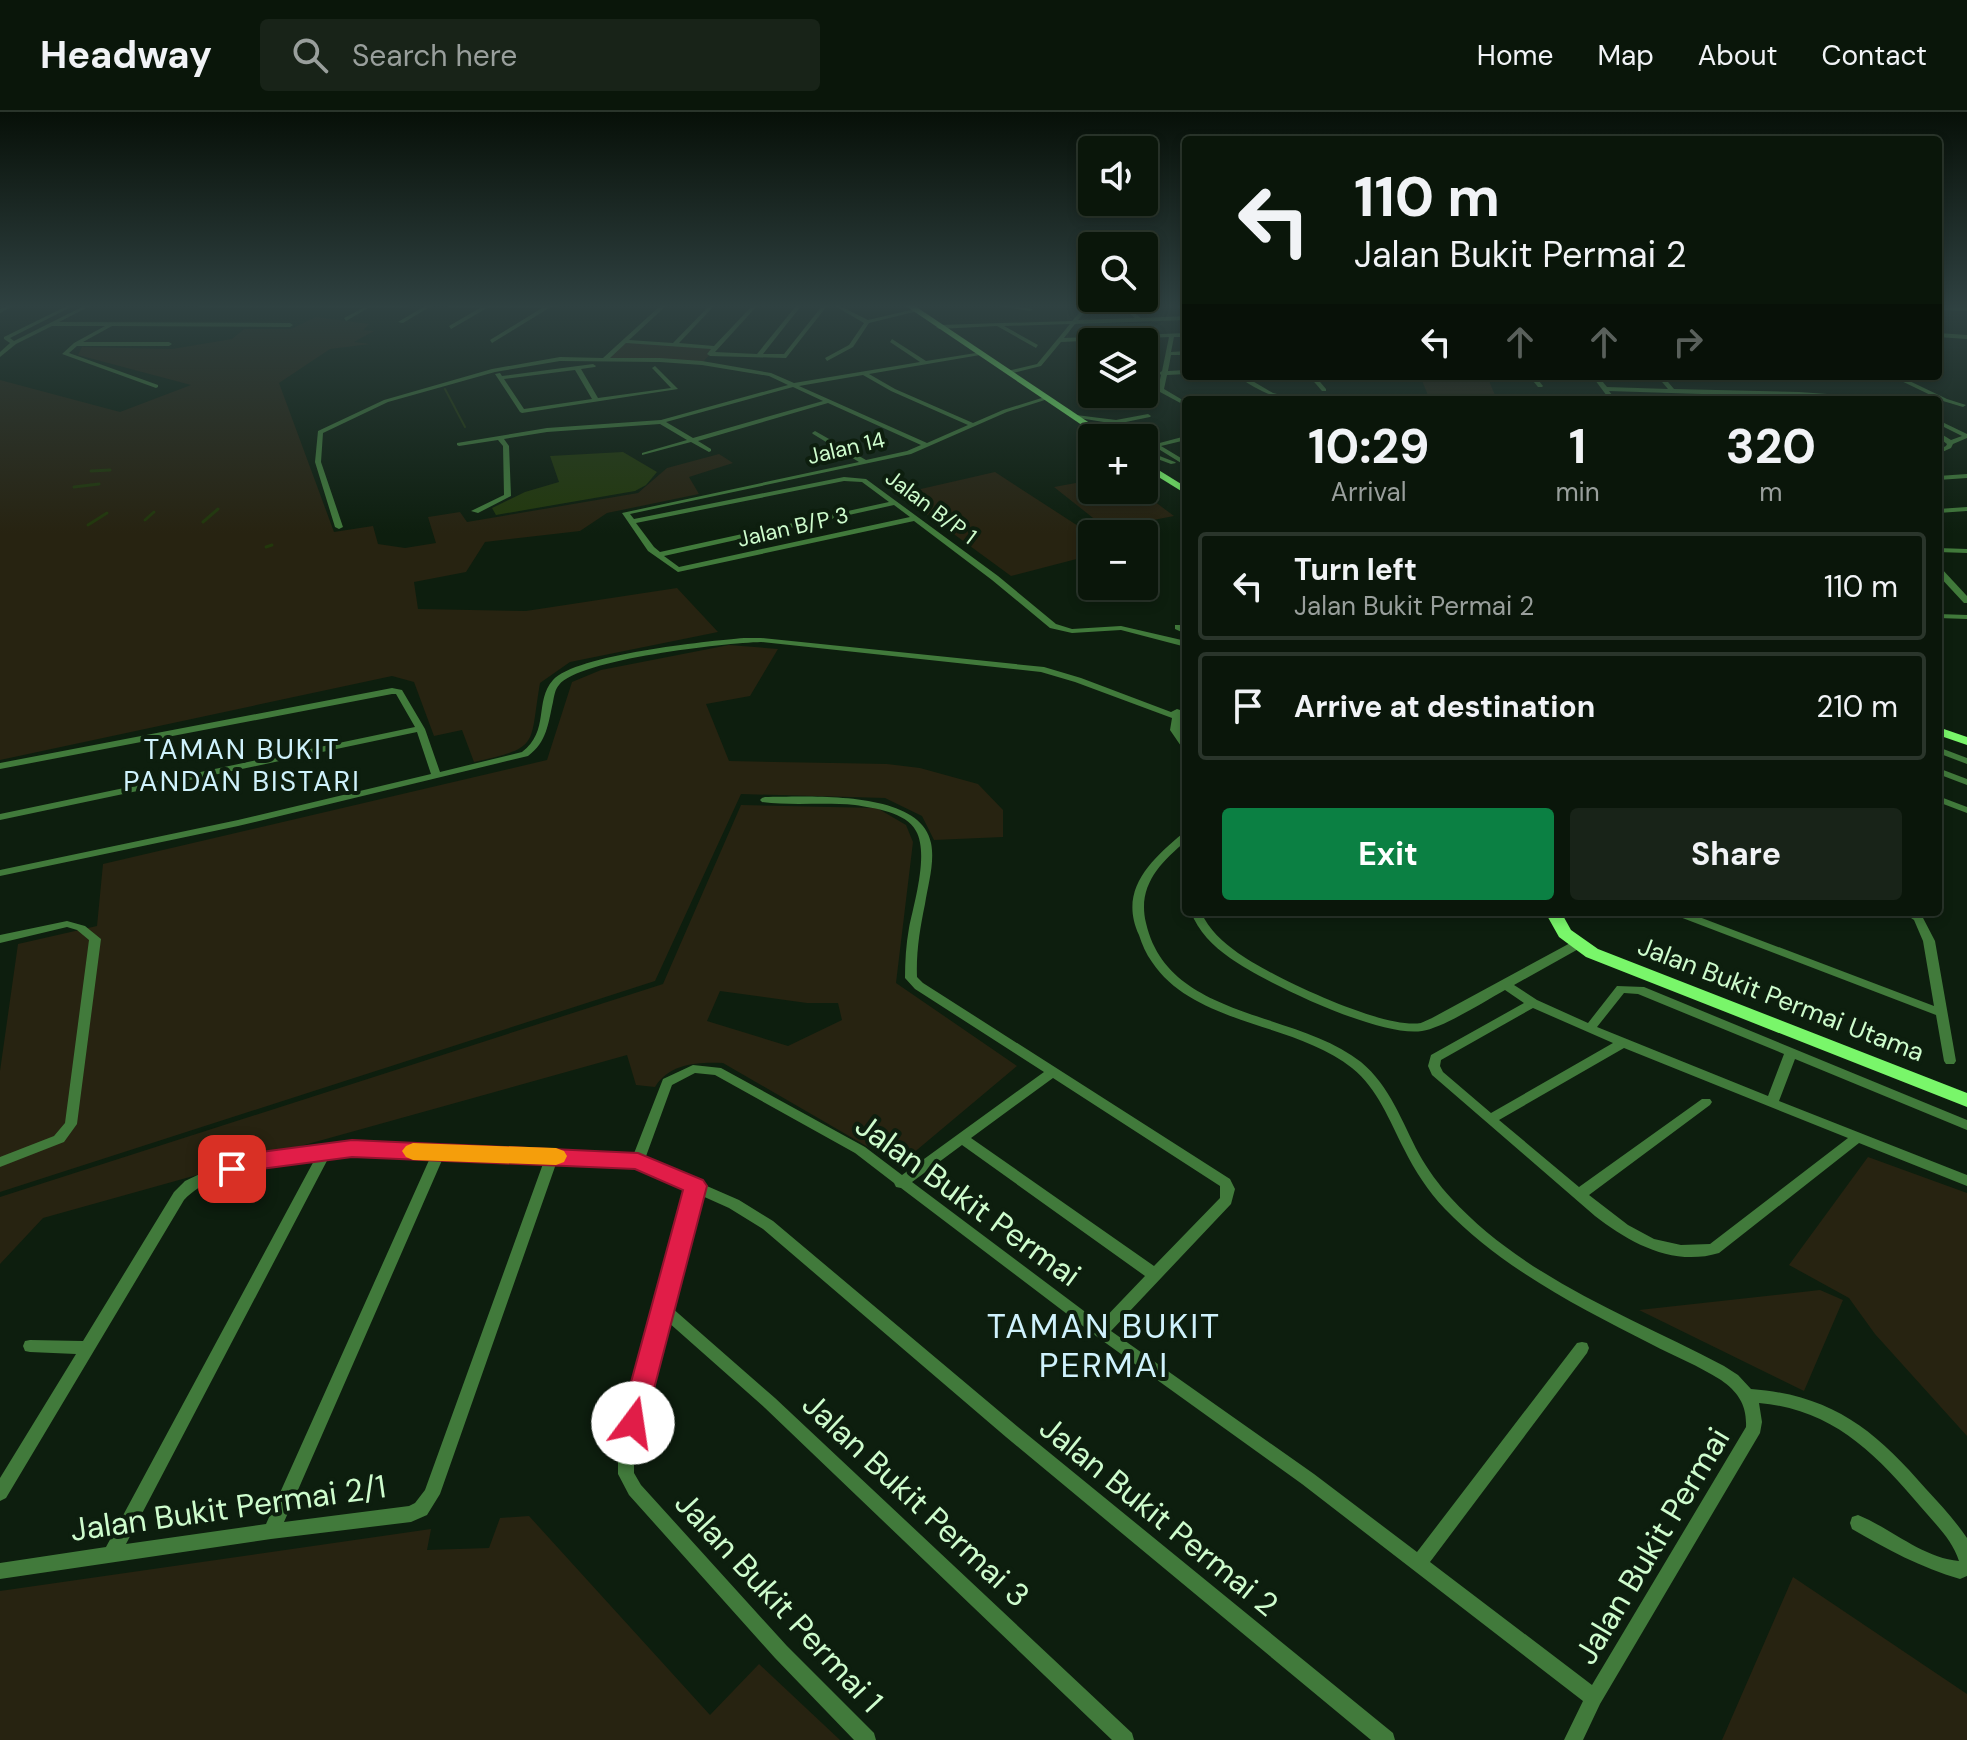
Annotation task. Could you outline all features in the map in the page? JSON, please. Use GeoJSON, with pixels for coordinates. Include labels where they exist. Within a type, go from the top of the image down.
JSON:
{"type":"FeatureCollection","features":[{"type":"Feature","properties":{"kind":"street"},"geometry":{"type":"LineString","coordinates":[[145,382],[156,386]]}},
{"type":"Feature","properties":{"kind":"street"},"geometry":{"type":"LineString","coordinates":[[339,527],[318,462],[320,432],[386,401],[452,382]]}},
{"type":"Feature","properties":{"kind":"street"},"geometry":{"type":"LineString","coordinates":[[504,382],[522,411],[675,389],[668,382]]}},
{"type":"Feature","properties":{"kind":"street"},"geometry":{"type":"LineString","coordinates":[[585,382],[596,400]]}},
{"type":"Feature","properties":{"kind":"street"},"geometry":{"type":"LineString","coordinates":[[787,382],[926,445]]}},
{"type":"Feature","properties":{"kind":"street"},"geometry":{"type":"LineString","coordinates":[[459,444],[547,430],[661,422],[811,382]]}},
{"type":"Feature","properties":{"kind":"street"},"geometry":{"type":"LineString","coordinates":[[879,382],[973,425]]}},
{"type":"Feature","properties":{"kind":"street"},"geometry":{"type":"LineString","coordinates":[[1024,382],[1086,424]]}},
{"type":"Feature","properties":{"kind":"street"},"geometry":{"type":"LineString","coordinates":[[1161,382],[1161,390],[1182,402]]}},
{"type":"Feature","properties":{"kind":"street"},"geometry":{"type":"LineString","coordinates":[[1250,382],[1280,396]]}},
{"type":"Feature","properties":{"kind":"street"},"geometry":{"type":"LineString","coordinates":[[1317,382],[1324,390]]}},
{"type":"Feature","properties":{"kind":"street"},"geometry":{"type":"LineString","coordinates":[[1537,382],[1540,386]]}},
{"type":"Feature","properties":{"kind":"street"},"geometry":{"type":"LineString","coordinates":[[1601,382],[1611,396]]}},
{"type":"Feature","properties":{"kind":"street"},"geometry":{"type":"LineString","coordinates":[[1665,382],[1673,391]]}},
{"type":"Feature","properties":{"kind":"street"},"geometry":{"type":"LineString","coordinates":[[1907,382],[1936,396]]}},
{"type":"Feature","properties":{"kind":"street"},"geometry":{"type":"LineString","coordinates":[[1607,389],[1814,396]]}},
{"type":"Feature","properties":{"kind":"street","name":"Jalan 14"},"geometry":{"type":"LineString","coordinates":[[633,521],[626,513],[631,510],[739,491],[866,463],[926,445],[1005,411],[1048,398]]}},
{"type":"Feature","properties":{"kind":"street"},"geometry":{"type":"LineString","coordinates":[[1942,399],[1963,405]]}},
{"type":"Feature","properties":{"kind":"street"},"geometry":{"type":"LineString","coordinates":[[644,454],[829,401]]}},
{"type":"Feature","properties":{"kind":"street"},"geometry":{"type":"LineString","coordinates":[[1076,417],[1116,422],[1148,416]]}},
{"type":"Feature","properties":{"kind":"street"},"geometry":{"type":"LineString","coordinates":[[661,422],[709,450]]}},
{"type":"Feature","properties":{"kind":"street"},"geometry":{"type":"LineString","coordinates":[[1942,424],[1961,431],[1967,437],[1950,443],[1942,450]]}},
{"type":"Feature","properties":{"kind":"street"},"geometry":{"type":"LineString","coordinates":[[815,433],[866,463]]}},
{"type":"Feature","properties":{"kind":"street"},"geometry":{"type":"LineString","coordinates":[[1942,437],[1950,443]]}},
{"type":"Feature","properties":{"kind":"street"},"geometry":{"type":"LineString","coordinates":[[475,511],[508,496],[506,446],[500,438]]}},
{"type":"Feature","properties":{"kind":"street"},"geometry":{"type":"LineString","coordinates":[[1158,444],[1182,439]]}},
{"type":"Feature","properties":{"kind":"street"},"geometry":{"type":"LineString","coordinates":[[1158,447],[1182,464]]}},
{"type":"Feature","properties":{"kind":"street"},"geometry":{"type":"LineString","coordinates":[[1158,457],[1182,466]]}},
{"type":"Feature","properties":{"kind":"street"},"geometry":{"type":"LineString","coordinates":[[1158,469],[1182,481]]}},
{"type":"Feature","properties":{"kind":"street"},"geometry":{"type":"LineString","coordinates":[[1158,472],[1182,488]]}},
{"type":"Feature","properties":{"kind":"street"},"geometry":{"type":"LineString","coordinates":[[1942,478],[1967,476]]}},
{"type":"Feature","properties":{"kind":"street","name":"Jalan B/P 1"},"geometry":{"type":"LineString","coordinates":[[633,521],[854,478],[864,480],[1053,626],[1072,631],[1121,628],[1182,643]]}},
{"type":"Feature","properties":{"kind":"street"},"geometry":{"type":"LineString","coordinates":[[739,491],[746,499]]}},
{"type":"Feature","properties":{"kind":"street"},"geometry":{"type":"LineString","coordinates":[[633,521],[644,541],[658,555],[895,503]]}},
{"type":"Feature","properties":{"kind":"street"},"geometry":{"type":"LineString","coordinates":[[1942,511],[1963,509],[1967,516]]}},
{"type":"Feature","properties":{"kind":"street","name":"Jalan B/P 3"},"geometry":{"type":"LineString","coordinates":[[658,555],[678,570],[917,518]]}},
{"type":"Feature","properties":{"kind":"street"},"geometry":{"type":"LineString","coordinates":[[1942,550],[1967,551]]}},
{"type":"Feature","properties":{"kind":"street"},"geometry":{"type":"LineString","coordinates":[[1942,574],[1967,601]]}},
{"type":"Feature","properties":{"kind":"street"},"geometry":{"type":"LineString","coordinates":[[1942,616],[1967,617]]}},
{"type":"Feature","properties":{"kind":"street"},"geometry":{"type":"LineString","coordinates":[[0,873],[238,823],[530,751],[541,737],[555,684],[570,672],[595,664],[731,640],[761,640],[1033,667],[1182,716]]}},
{"type":"Feature","properties":{"kind":"street"},"geometry":{"type":"LineString","coordinates":[[0,766],[236,723],[388,691],[399,692],[420,729],[436,775]]}},
{"type":"Feature","properties":{"kind":"street"},"geometry":{"type":"LineString","coordinates":[[0,817],[420,729]]}},
{"type":"Feature","properties":{"kind":"street"},"geometry":{"type":"LineString","coordinates":[[1942,732],[1967,741]]}},
{"type":"Feature","properties":{"kind":"street"},"geometry":{"type":"LineString","coordinates":[[1942,739],[1967,748]]}},
{"type":"Feature","properties":{"kind":"street"},"geometry":{"type":"LineString","coordinates":[[1942,752],[1967,761]]}},
{"type":"Feature","properties":{"kind":"street"},"geometry":{"type":"LineString","coordinates":[[1942,773],[1967,782]]}},
{"type":"Feature","properties":{"kind":"street"},"geometry":{"type":"LineString","coordinates":[[765,800],[880,804],[914,819],[926,840],[911,978],[1219,1178],[1228,1189],[1226,1200],[1101,1332]]}},
{"type":"Feature","properties":{"kind":"street"},"geometry":{"type":"LineString","coordinates":[[1942,801],[1967,810]]}},
{"type":"Feature","properties":{"kind":"street"},"geometry":{"type":"LineString","coordinates":[[1182,840],[1151,867],[1139,898],[1138,920],[1146,945],[1165,971],[1207,1000],[1312,1039],[1346,1057],[1384,1095],[1432,1185],[1486,1237],[1545,1279],[1586,1304],[1728,1376],[1747,1395],[1777,1395],[1800,1400],[1856,1429],[1902,1472],[1965,1549],[1967,1559]]}},
{"type":"Feature","properties":{"kind":"street"},"geometry":{"type":"LineString","coordinates":[[1198,916],[1207,932],[1236,956],[1271,977],[1388,1026],[1424,1026],[1506,986],[1578,944]]}},
{"type":"Feature","properties":{"kind":"street","name":"Jalan Bukit Permai Utama"},"geometry":{"type":"LineString","coordinates":[[1555,916],[1565,933],[1592,953],[1967,1100]]}},
{"type":"Feature","properties":{"kind":"street"},"geometry":{"type":"LineString","coordinates":[[1687,916],[1940,1012]]}},
{"type":"Feature","properties":{"kind":"street"},"geometry":{"type":"LineString","coordinates":[[1914,916],[1929,941],[1950,1061]]}},
{"type":"Feature","properties":{"kind":"street"},"geometry":{"type":"LineString","coordinates":[[0,939],[67,924],[81,928],[95,939],[71,1124],[59,1139],[0,1162]]}},
{"type":"Feature","properties":{"kind":"street","name":"Jalan Bukit Permai Utama"},"geometry":{"type":"LineString","coordinates":[[1578,944],[1967,1093]]}},
{"type":"Feature","properties":{"kind":"street"},"geometry":{"type":"LineString","coordinates":[[1506,986],[1533,1003],[1623,1043],[1967,1181]]}},
{"type":"Feature","properties":{"kind":"street"},"geometry":{"type":"LineString","coordinates":[[1590,1028],[1621,989],[1640,990],[1967,1125]]}},
{"type":"Feature","properties":{"kind":"street"},"geometry":{"type":"LineString","coordinates":[[1533,1003],[1435,1058],[1438,1075],[1579,1195],[1625,1230],[1648,1243],[1673,1251],[1714,1249],[1857,1138]]}},
{"type":"Feature","properties":{"kind":"street"},"geometry":{"type":"LineString","coordinates":[[1490,1119],[1623,1043]]}},
{"type":"Feature","properties":{"kind":"street"},"geometry":{"type":"LineString","coordinates":[[1772,1103],[1791,1052]]}},
{"type":"Feature","properties":{"kind":"street","name":"Jalan Bukit Permai"},"geometry":{"type":"LineString","coordinates":[[638,1161],[667,1082],[693,1069],[717,1071],[860,1150],[1101,1332],[1308,1479],[1594,1698],[1754,1428],[1756,1417],[1747,1395]]}},
{"type":"Feature","properties":{"kind":"street"},"geometry":{"type":"LineString","coordinates":[[901,1183],[1053,1072]]}},
{"type":"Feature","properties":{"kind":"street"},"geometry":{"type":"LineString","coordinates":[[1579,1195],[1706,1102]]}},
{"type":"Feature","properties":{"kind":"street"},"geometry":{"type":"LineString","coordinates":[[963,1139],[1154,1274]]}},
{"type":"Feature","properties":{"kind":"street"},"geometry":{"type":"LineString","coordinates":[[112,1553],[326,1150]]}},
{"type":"Feature","properties":{"kind":"street","name":"Jalan Bukit Permai 2"},"geometry":{"type":"LineString","coordinates":[[88,1348],[179,1196],[204,1177],[261,1161],[326,1150],[638,1161],[696,1186],[768,1225],[1012,1432],[1386,1740]]}},
{"type":"Feature","properties":{"kind":"street"},"geometry":{"type":"LineString","coordinates":[[271,1531],[439,1153]]}},
{"type":"Feature","properties":{"kind":"street","name":"Jalan Bukit Permai 2/1"},"geometry":{"type":"LineString","coordinates":[[0,1571],[112,1553],[411,1514],[425,1505],[552,1156]]}},
{"type":"Feature","properties":{"kind":"street","name":"Jalan Bukit Permai 1"},"geometry":{"type":"LineString","coordinates":[[696,1186],[626,1451],[626,1474],[635,1490],[781,1652],[867,1740]]}},
{"type":"Feature","properties":{"kind":"street","name":"Jalan Bukit Permai 3"},"geometry":{"type":"LineString","coordinates":[[662,1308],[770,1403],[1125,1740]]}},
{"type":"Feature","properties":{"kind":"street"},"geometry":{"type":"LineString","coordinates":[[0,1493],[88,1348],[30,1346]]}},
{"type":"Feature","properties":{"kind":"street"},"geometry":{"type":"LineString","coordinates":[[1419,1563],[1582,1348]]}},
{"type":"Feature","properties":{"kind":"street"},"geometry":{"type":"LineString","coordinates":[[1858,1523],[1903,1550],[1938,1566],[1960,1571],[1967,1566]]}},
{"type":"Feature","properties":{"kind":"street"},"geometry":{"type":"LineString","coordinates":[[1573,1740],[1594,1698]]}},
{"type":"Feature","properties":{"kind":"shaded area"},"geometry":{"type":"Polygon","coordinates":[[[0,382],[120,412],[191,385],[180,382],[281,382],[334,532],[373,526],[378,544],[405,548],[436,543],[428,517],[460,512],[467,522],[638,493],[667,468],[719,454],[733,463],[689,477],[699,494],[607,513],[580,531],[485,542],[466,572],[414,582],[418,609],[526,611],[677,588],[718,632],[570,662],[540,683],[528,741],[511,752],[474,762],[462,730],[434,736],[414,682],[392,676],[0,760],[0,382]]]}},
{"type":"Feature","properties":{"kind":"shaded area"},"geometry":{"type":"Polygon","coordinates":[[[1422,382],[1489,382],[1495,396],[1428,396],[1422,382]]]}},
{"type":"Feature","properties":{"kind":"shaded area"},"geometry":{"type":"Polygon","coordinates":[[[623,452],[657,472],[646,485],[635,491],[496,515],[492,508],[525,492],[559,482],[550,456],[623,452]]]}},
{"type":"Feature","properties":{"kind":"shaded area"},"geometry":{"type":"Polygon","coordinates":[[[995,472],[1078,526],[1078,559],[1011,576],[899,494],[995,472]]]}},
{"type":"Feature","properties":{"kind":"shaded area"},"geometry":{"type":"Polygon","coordinates":[[[1078,483],[1078,504],[1158,504],[1174,516],[1153,520],[1096,520],[1054,487],[1078,483]]]}},
{"type":"Feature","properties":{"kind":"shaded area"},"geometry":{"type":"Polygon","coordinates":[[[729,645],[778,649],[750,696],[706,704],[729,761],[887,764],[920,768],[978,784],[1003,810],[1003,837],[934,840],[922,816],[885,798],[741,794],[655,981],[0,1192],[0,1071],[18,944],[97,926],[103,864],[547,760],[572,682],[601,670],[729,645]]]}},
{"type":"Feature","properties":{"kind":"shaded area"},"geometry":{"type":"Polygon","coordinates":[[[741,805],[877,808],[906,825],[913,842],[896,983],[1017,1066],[899,1165],[723,1063],[685,1066],[668,1073],[655,1087],[636,1085],[627,1055],[43,1218],[0,1264],[0,1197],[663,984],[741,805]],[[720,991],[707,1021],[788,1046],[842,1020],[838,1003],[807,1003],[720,991]]]}},
{"type":"Feature","properties":{"kind":"shaded area"},"geometry":{"type":"Polygon","coordinates":[[[1868,1157],[1967,1193],[1967,1436],[1875,1334],[1849,1298],[1789,1265],[1868,1157]]]}},
{"type":"Feature","properties":{"kind":"shaded area"},"geometry":{"type":"Polygon","coordinates":[[[1820,1290],[1843,1300],[1804,1391],[1639,1310],[1820,1290]]]}},
{"type":"Feature","properties":{"kind":"shaded area"},"geometry":{"type":"Polygon","coordinates":[[[529,1516],[710,1715],[759,1664],[840,1740],[0,1740],[0,1591],[431,1529],[427,1550],[489,1548],[500,1518],[529,1516]]]}},
{"type":"Feature","properties":{"kind":"shaded area"},"geometry":{"type":"Polygon","coordinates":[[[1793,1577],[1967,1694],[1967,1740],[1722,1740],[1793,1577]]]}},
{"type":"Feature","properties":{"kind":"waterway"},"geometry":{"type":"LineString","coordinates":[[445,389],[465,427]]}},
{"type":"Feature","properties":{"kind":"waterway"},"geometry":{"type":"LineString","coordinates":[[91,471],[110,470]]}},
{"type":"Feature","properties":{"kind":"waterway"},"geometry":{"type":"LineString","coordinates":[[74,487],[99,484]]}},
{"type":"Feature","properties":{"kind":"waterway"},"geometry":{"type":"LineString","coordinates":[[203,522],[218,509]]}},
{"type":"Feature","properties":{"kind":"waterway"},"geometry":{"type":"LineString","coordinates":[[145,520],[154,512]]}},
{"type":"Feature","properties":{"kind":"waterway"},"geometry":{"type":"LineString","coordinates":[[88,525],[107,513]]}},
{"type":"Feature","properties":{"kind":"waterway"},"geometry":{"type":"LineString","coordinates":[[266,547],[272,545]]}},
{"type":"Feature","properties":{"kind":"slow traffic"},"geometry":{"type":"LineString","coordinates":[[413,1151],[556,1156]]}},
{"type":"Feature","properties":{"kind":"district","name":"TAMAN BUKIT PANDAN BISTARI"},"geometry":{"type":"Point","coordinates":[242,765]}},
{"type":"Feature","properties":{"kind":"district","name":"TAMAN BUKIT PERMAI"},"geometry":{"type":"Point","coordinates":[1104,1346]}},
{"type":"Feature","properties":{"kind":"route"},"geometry":{"type":"LineString","coordinates":[[232,1169],[261,1161],[352,1148],[638,1161],[696,1186],[633,1423]]}}]}
